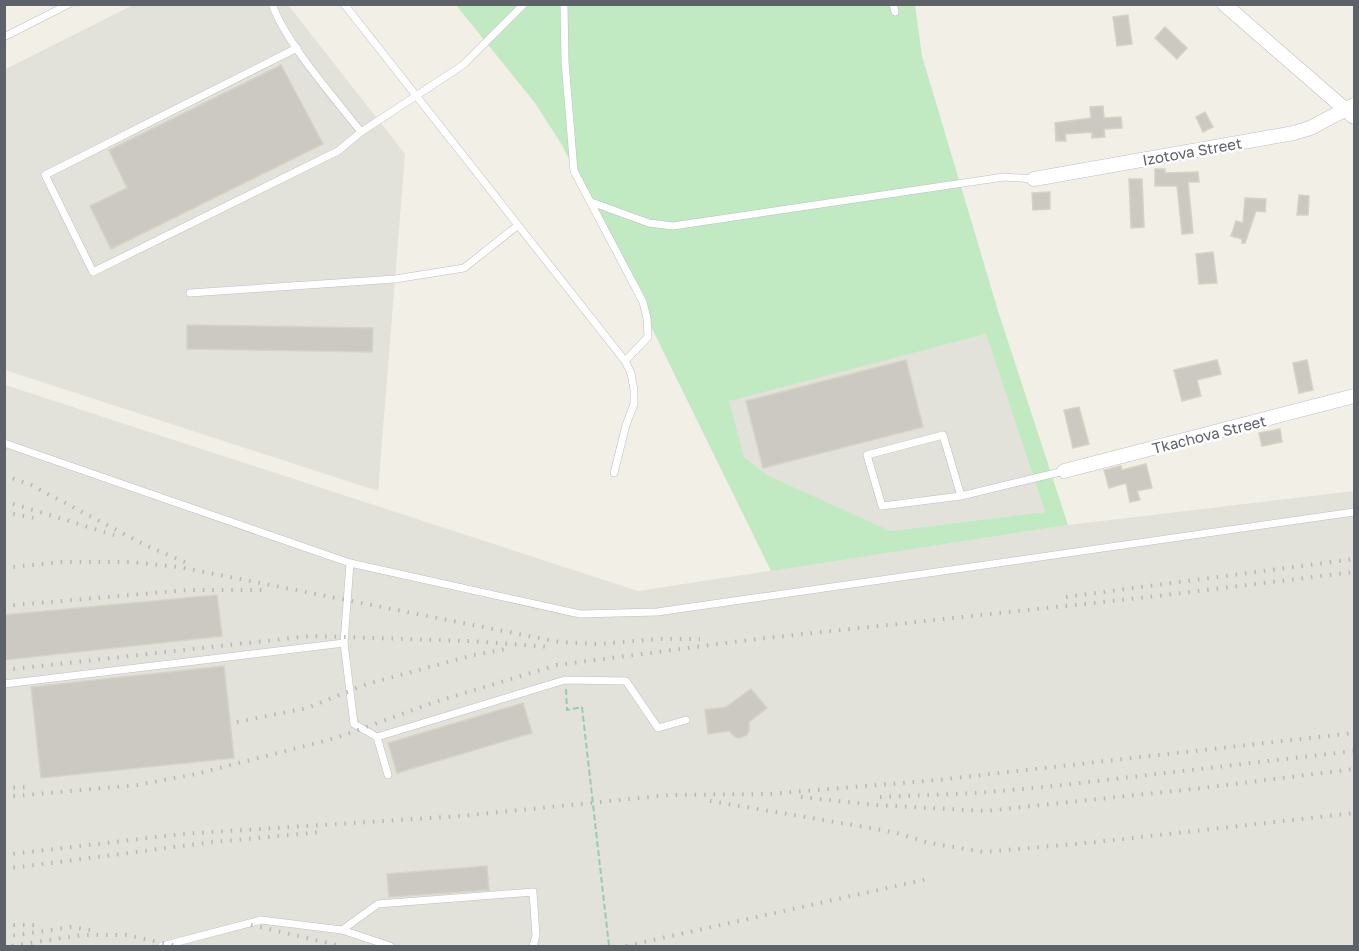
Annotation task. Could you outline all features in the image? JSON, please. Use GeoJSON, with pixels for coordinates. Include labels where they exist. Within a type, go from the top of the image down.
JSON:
{"type":"FeatureCollection","features":[{"type":"Feature","properties":{"kind":"street"},"geometry":{"type":"LineString","coordinates":[[1224,4],[1352,110]]}},
{"type":"Feature","properties":{"kind":"street","name":"Izotova Street"},"geometry":{"type":"LineString","coordinates":[[1034,179],[1294,133],[1352,110]]}},
{"type":"Feature","properties":{"kind":"street","name":"Tkachova Street"},"geometry":{"type":"LineString","coordinates":[[1064,471],[1354,396]]}},
{"type":"Feature","properties":{"kind":"lane"},"geometry":{"type":"LineString","coordinates":[[4,37],[69,4]]}},
{"type":"Feature","properties":{"kind":"lane"},"geometry":{"type":"LineString","coordinates":[[273,4],[297,48],[361,132]]}},
{"type":"Feature","properties":{"kind":"lane"},"geometry":{"type":"LineString","coordinates":[[344,4],[625,361],[633,382],[634,404],[626,425],[614,473]]}},
{"type":"Feature","properties":{"kind":"lane"},"geometry":{"type":"LineString","coordinates":[[297,48],[45,175],[93,272],[338,151],[361,132],[463,64],[524,4]]}},
{"type":"Feature","properties":{"kind":"lane"},"geometry":{"type":"LineString","coordinates":[[564,4],[565,62],[574,171],[643,302],[647,318],[648,337],[625,361]]}},
{"type":"Feature","properties":{"kind":"lane"},"geometry":{"type":"LineString","coordinates":[[591,202],[649,223],[673,226],[1004,177],[1034,179]]}},
{"type":"Feature","properties":{"kind":"lane"},"geometry":{"type":"LineString","coordinates":[[190,293],[395,279],[464,268],[517,226]]}},
{"type":"Feature","properties":{"kind":"lane"},"geometry":{"type":"LineString","coordinates":[[961,496],[943,435],[867,455],[882,506],[961,496],[1064,471]]}},
{"type":"Feature","properties":{"kind":"lane"},"geometry":{"type":"LineString","coordinates":[[4,443],[350,563],[580,614],[657,612],[1354,512]]}},
{"type":"Feature","properties":{"kind":"lane"},"geometry":{"type":"LineString","coordinates":[[350,563],[344,643],[354,724],[377,737],[388,776]]}},
{"type":"Feature","properties":{"kind":"lane"},"geometry":{"type":"LineString","coordinates":[[4,684],[344,643]]}},
{"type":"Feature","properties":{"kind":"lane"},"geometry":{"type":"LineString","coordinates":[[377,737],[565,680],[626,681],[658,728],[686,720]]}},
{"type":"Feature","properties":{"kind":"lane"},"geometry":{"type":"LineString","coordinates":[[342,930],[378,904],[533,892],[536,936],[533,946]]}},
{"type":"Feature","properties":{"kind":"lane"},"geometry":{"type":"LineString","coordinates":[[162,946],[261,920],[342,930],[390,946]]}},
{"type":"Feature","properties":{"kind":"path"},"geometry":{"type":"LineString","coordinates":[[565,680],[567,710],[582,707],[609,946]]}},
{"type":"Feature","properties":{"kind":"shaded area"},"geometry":{"type":"Polygon","coordinates":[[[133,5],[288,5],[405,154],[378,491],[5,370],[4,70],[133,5]]]}},
{"type":"Feature","properties":{"kind":"shaded area"},"geometry":{"type":"Polygon","coordinates":[[[986,334],[1045,512],[891,531],[767,475],[744,457],[728,401],[986,334]]]}},
{"type":"Feature","properties":{"kind":"shaded area"},"geometry":{"type":"Polygon","coordinates":[[[5,385],[638,591],[1068,525],[1354,491],[1354,946],[5,946],[5,385]]]}},
{"type":"Feature","properties":{"kind":"green space"},"geometry":{"type":"Polygon","coordinates":[[[456,5],[915,5],[922,56],[999,314],[1068,525],[771,571],[562,145],[535,103],[456,5]],[[986,334],[729,401],[744,457],[767,475],[891,531],[1045,512],[986,334]]]}},
{"type":"Feature","properties":{"kind":"building"},"geometry":{"type":"Polygon","coordinates":[[[1128,15],[1132,44],[1117,46],[1113,17],[1128,15]]]}},
{"type":"Feature","properties":{"kind":"building"},"geometry":{"type":"Polygon","coordinates":[[[1165,27],[1187,48],[1177,59],[1155,38],[1165,27]]]}},
{"type":"Feature","properties":{"kind":"building"},"geometry":{"type":"Polygon","coordinates":[[[281,65],[323,144],[111,249],[90,206],[127,188],[109,150],[281,65]]]}},
{"type":"Feature","properties":{"kind":"building"},"geometry":{"type":"Polygon","coordinates":[[[1103,106],[1104,118],[1121,117],[1122,128],[1104,129],[1105,137],[1092,138],[1092,132],[1065,134],[1066,141],[1056,141],[1055,123],[1091,118],[1090,107],[1103,106]]]}},
{"type":"Feature","properties":{"kind":"building"},"geometry":{"type":"Polygon","coordinates":[[[1205,112],[1213,127],[1203,132],[1196,117],[1205,112]]]}},
{"type":"Feature","properties":{"kind":"building"},"geometry":{"type":"Polygon","coordinates":[[[1155,169],[1165,169],[1165,173],[1198,172],[1199,182],[1188,182],[1193,233],[1182,234],[1177,186],[1155,186],[1155,169]]]}},
{"type":"Feature","properties":{"kind":"building"},"geometry":{"type":"Polygon","coordinates":[[[1129,179],[1142,179],[1144,227],[1131,228],[1129,179]]]}},
{"type":"Feature","properties":{"kind":"building"},"geometry":{"type":"Polygon","coordinates":[[[1050,192],[1050,209],[1033,210],[1032,193],[1050,192]]]}},
{"type":"Feature","properties":{"kind":"building"},"geometry":{"type":"Polygon","coordinates":[[[1299,195],[1309,196],[1308,215],[1297,215],[1299,195]]]}},
{"type":"Feature","properties":{"kind":"building"},"geometry":{"type":"Polygon","coordinates":[[[1245,198],[1266,199],[1265,212],[1256,211],[1245,243],[1242,243],[1242,239],[1231,236],[1236,221],[1243,223],[1245,198]]]}},
{"type":"Feature","properties":{"kind":"building"},"geometry":{"type":"Polygon","coordinates":[[[1213,252],[1217,283],[1199,284],[1196,254],[1213,252]]]}},
{"type":"Feature","properties":{"kind":"building"},"geometry":{"type":"Polygon","coordinates":[[[187,325],[373,328],[372,352],[187,349],[187,325]]]}},
{"type":"Feature","properties":{"kind":"building"},"geometry":{"type":"Polygon","coordinates":[[[906,360],[923,427],[763,468],[746,401],[906,360]]]}},
{"type":"Feature","properties":{"kind":"building"},"geometry":{"type":"Polygon","coordinates":[[[1217,360],[1221,374],[1197,380],[1201,396],[1182,401],[1174,370],[1217,360]]]}},
{"type":"Feature","properties":{"kind":"building"},"geometry":{"type":"Polygon","coordinates":[[[1307,360],[1313,390],[1299,393],[1293,363],[1307,360]]]}},
{"type":"Feature","properties":{"kind":"building"},"geometry":{"type":"Polygon","coordinates":[[[1079,407],[1089,444],[1073,448],[1064,410],[1079,407]]]}},
{"type":"Feature","properties":{"kind":"building"},"geometry":{"type":"Polygon","coordinates":[[[1280,429],[1282,442],[1262,446],[1259,433],[1280,429]]]}},
{"type":"Feature","properties":{"kind":"building"},"geometry":{"type":"Polygon","coordinates":[[[1146,464],[1152,488],[1137,491],[1140,500],[1130,502],[1126,483],[1109,488],[1104,470],[1121,466],[1122,470],[1146,464]]]}},
{"type":"Feature","properties":{"kind":"building"},"geometry":{"type":"Polygon","coordinates":[[[217,595],[222,636],[4,660],[4,615],[217,595]]]}},
{"type":"Feature","properties":{"kind":"building"},"geometry":{"type":"Polygon","coordinates":[[[224,666],[234,758],[41,778],[31,687],[224,666]]]}},
{"type":"Feature","properties":{"kind":"building"},"geometry":{"type":"Polygon","coordinates":[[[751,689],[767,708],[749,722],[747,735],[739,738],[729,731],[708,734],[705,710],[726,707],[751,689]]]}},
{"type":"Feature","properties":{"kind":"building"},"geometry":{"type":"Polygon","coordinates":[[[523,703],[532,733],[397,773],[388,743],[523,703]]]}},
{"type":"Feature","properties":{"kind":"building"},"geometry":{"type":"Polygon","coordinates":[[[487,866],[489,890],[389,897],[387,874],[487,866]]]}},
{"type":"Feature","properties":{"kind":"railway"},"geometry":{"type":"LineString","coordinates":[[4,475],[31,485],[145,545],[187,563]]}},
{"type":"Feature","properties":{"kind":"railway"},"geometry":{"type":"LineString","coordinates":[[4,501],[114,535]]}},
{"type":"Feature","properties":{"kind":"railway"},"geometry":{"type":"LineString","coordinates":[[4,512],[39,519]]}},
{"type":"Feature","properties":{"kind":"railway"},"geometry":{"type":"LineString","coordinates":[[1066,597],[1354,559]]}},
{"type":"Feature","properties":{"kind":"railway"},"geometry":{"type":"LineString","coordinates":[[4,568],[61,562],[132,562],[179,567],[559,642],[598,644],[658,639],[700,639]]}},
{"type":"Feature","properties":{"kind":"railway"},"geometry":{"type":"LineString","coordinates":[[4,797],[137,785],[196,774],[336,738],[435,702],[557,665],[757,639],[1149,597],[1354,572]]}},
{"type":"Feature","properties":{"kind":"railway"},"geometry":{"type":"LineString","coordinates":[[4,606],[188,590],[266,590]]}},
{"type":"Feature","properties":{"kind":"railway"},"geometry":{"type":"LineString","coordinates":[[4,670],[310,636],[470,641],[550,647]]}},
{"type":"Feature","properties":{"kind":"railway"},"geometry":{"type":"LineString","coordinates":[[237,722],[307,708],[367,684],[474,655],[506,649]]}},
{"type":"Feature","properties":{"kind":"railway"},"geometry":{"type":"LineString","coordinates":[[4,855],[182,834],[461,816],[669,795],[768,794],[938,780],[1354,733]]}},
{"type":"Feature","properties":{"kind":"railway"},"geometry":{"type":"LineString","coordinates":[[880,797],[977,793],[1054,786],[1354,751]]}},
{"type":"Feature","properties":{"kind":"railway"},"geometry":{"type":"LineString","coordinates":[[801,797],[875,805],[986,811],[1354,769]]}},
{"type":"Feature","properties":{"kind":"railway"},"geometry":{"type":"LineString","coordinates":[[4,788],[31,787]]}},
{"type":"Feature","properties":{"kind":"railway"},"geometry":{"type":"LineString","coordinates":[[710,801],[871,828],[929,843],[984,852],[1097,842],[1354,813]]}},
{"type":"Feature","properties":{"kind":"railway"},"geometry":{"type":"LineString","coordinates":[[4,869],[213,842],[321,832]]}},
{"type":"Feature","properties":{"kind":"railway"},"geometry":{"type":"LineString","coordinates":[[626,946],[928,879]]}},
{"type":"Feature","properties":{"kind":"railway"},"geometry":{"type":"LineString","coordinates":[[4,925],[41,925]]}},
{"type":"Feature","properties":{"kind":"railway"},"geometry":{"type":"LineString","coordinates":[[251,925],[341,946]]}},
{"type":"Feature","properties":{"kind":"railway"},"geometry":{"type":"LineString","coordinates":[[4,937],[71,927],[90,930]]}},
{"type":"Feature","properties":{"kind":"railway"},"geometry":{"type":"LineString","coordinates":[[12,946],[82,935],[126,935],[177,946]]}}]}
